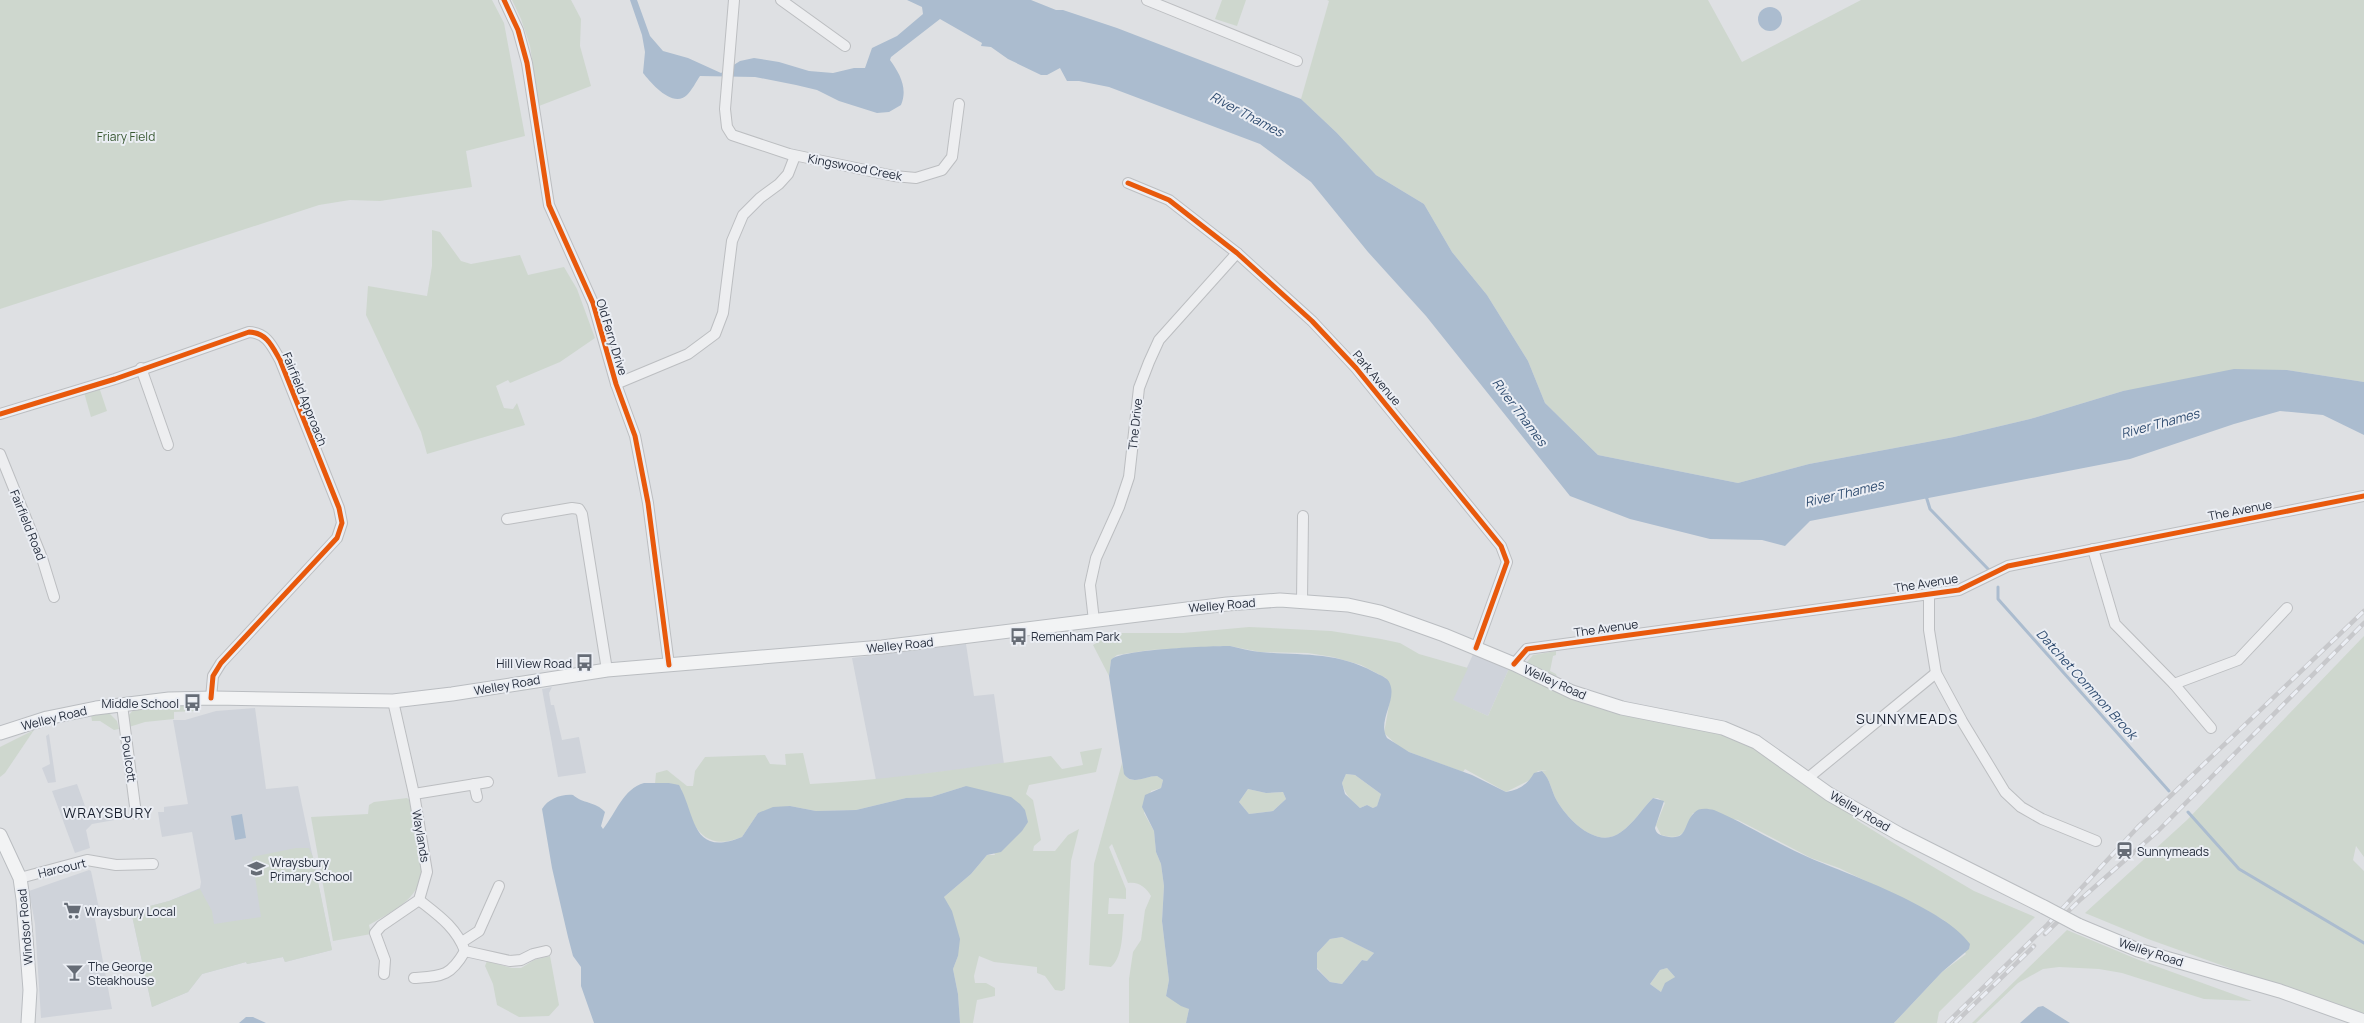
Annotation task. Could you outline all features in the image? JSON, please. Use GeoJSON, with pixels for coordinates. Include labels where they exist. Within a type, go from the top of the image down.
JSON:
{"type":"FeatureCollection","features":[{"type":"Feature","properties":{"kind":"main road","name":"Welley Road"},"geometry":{"type":"LineString","coordinates":[[0,734],[47,718],[122,705],[169,699],[211,698],[393,701],[452,694],[607,670],[882,647],[1227,604],[1280,600],[1348,605],[1380,612],[1476,648],[1514,664],[1572,692],[1622,708],[1723,728],[1756,742],[1829,794],[1898,834],[2078,925],[2138,950],[2280,991],[2364,1021]]}},
{"type":"Feature","properties":{"kind":"main road","name":"Windsor Road"},"geometry":{"type":"LineString","coordinates":[[2,843],[20,878],[24,899],[30,990],[28,1023]]}},
{"type":"Feature","properties":{"kind":"street","name":"Old Ferry Drive"},"geometry":{"type":"LineString","coordinates":[[504,0],[518,30],[527,64],[549,205],[593,303],[616,384],[635,436],[648,503],[669,665]]}},
{"type":"Feature","properties":{"kind":"street","name":"Kingswood Creek"},"geometry":{"type":"LineString","coordinates":[[734,0],[726,127],[732,135],[795,156],[894,176],[916,178],[942,170],[952,157],[959,104]]}},
{"type":"Feature","properties":{"kind":"street"},"geometry":{"type":"LineString","coordinates":[[781,0],[845,46]]}},
{"type":"Feature","properties":{"kind":"street"},"geometry":{"type":"LineString","coordinates":[[1147,0],[1297,61]]}},
{"type":"Feature","properties":{"kind":"street","name":"Kingswood Creek"},"geometry":{"type":"LineString","coordinates":[[616,384],[688,354],[715,334],[723,313],[732,241],[743,215],[760,198],[779,184],[788,174],[795,156]]}},
{"type":"Feature","properties":{"kind":"street","name":"Park Avenue"},"geometry":{"type":"LineString","coordinates":[[1128,183],[1169,200],[1237,254],[1312,321],[1356,368],[1501,546],[1507,562],[1476,648]]}},
{"type":"Feature","properties":{"kind":"street","name":"The Drive"},"geometry":{"type":"LineString","coordinates":[[1094,621],[1090,585],[1096,558],[1119,507],[1129,477],[1139,388],[1160,340],[1237,254]]}},
{"type":"Feature","properties":{"kind":"street","name":"Fairfield Approach"},"geometry":{"type":"LineString","coordinates":[[0,414],[115,379],[141,368],[249,332],[257,333],[266,338],[280,360],[339,508],[342,523],[337,538],[221,663],[214,676],[211,698]]}},
{"type":"Feature","properties":{"kind":"street"},"geometry":{"type":"LineString","coordinates":[[141,368],[168,445]]}},
{"type":"Feature","properties":{"kind":"street","name":"Fairfield Road"},"geometry":{"type":"LineString","coordinates":[[0,454],[42,558],[54,597]]}},
{"type":"Feature","properties":{"kind":"street","name":"The Avenue"},"geometry":{"type":"LineString","coordinates":[[1514,664],[1527,649],[1959,590],[2008,566],[2364,496]]}},
{"type":"Feature","properties":{"kind":"street"},"geometry":{"type":"LineString","coordinates":[[507,519],[579,508],[582,514],[607,670]]}},
{"type":"Feature","properties":{"kind":"street"},"geometry":{"type":"LineString","coordinates":[[1302,602],[1303,516]]}},
{"type":"Feature","properties":{"kind":"street"},"geometry":{"type":"LineString","coordinates":[[2093,549],[2115,624],[2174,684],[2210,728]]}},
{"type":"Feature","properties":{"kind":"street"},"geometry":{"type":"LineString","coordinates":[[1929,594],[1929,630],[1936,673],[1962,721],[2005,792],[2021,807],[2042,819],[2096,841]]}},
{"type":"Feature","properties":{"kind":"street"},"geometry":{"type":"LineString","coordinates":[[2174,684],[2238,660],[2287,608]]}},
{"type":"Feature","properties":{"kind":"street"},"geometry":{"type":"LineString","coordinates":[[1808,778],[1936,673]]}},
{"type":"Feature","properties":{"kind":"street","name":"Waylands"},"geometry":{"type":"LineString","coordinates":[[393,701],[414,794],[427,872],[419,900]]}},
{"type":"Feature","properties":{"kind":"street","name":"Poulcott"},"geometry":{"type":"LineString","coordinates":[[122,705],[136,814]]}},
{"type":"Feature","properties":{"kind":"street","name":"Waylands"},"geometry":{"type":"LineString","coordinates":[[414,794],[488,782]]}},
{"type":"Feature","properties":{"kind":"street"},"geometry":{"type":"LineString","coordinates":[[474,784],[477,797]]}},
{"type":"Feature","properties":{"kind":"street","name":"Harcourt"},"geometry":{"type":"LineString","coordinates":[[20,878],[87,860],[116,865],[153,864]]}},
{"type":"Feature","properties":{"kind":"street"},"geometry":{"type":"LineString","coordinates":[[414,978],[444,976],[459,961],[464,947],[479,931],[499,886]]}},
{"type":"Feature","properties":{"kind":"street"},"geometry":{"type":"LineString","coordinates":[[384,974],[384,960],[375,933],[381,926],[419,900],[447,922],[464,947],[510,961],[521,960],[534,954],[546,951]]}},
{"type":"Feature","properties":{"kind":"shaded area"},"geometry":{"type":"Polygon","coordinates":[[[966,644],[974,696],[994,694],[1004,764],[876,780],[852,658],[966,644]]]}},
{"type":"Feature","properties":{"kind":"shaded area"},"geometry":{"type":"Polygon","coordinates":[[[1476,648],[1511,664],[1488,716],[1452,700],[1476,648]]]}},
{"type":"Feature","properties":{"kind":"shaded area"},"geometry":{"type":"Polygon","coordinates":[[[552,687],[549,693],[551,705],[554,705],[562,740],[579,737],[586,773],[558,777],[542,689],[552,687]]]}},
{"type":"Feature","properties":{"kind":"shaded area","name":"Wraysbury Primary School"},"geometry":{"type":"Polygon","coordinates":[[[255,708],[266,789],[298,786],[332,950],[285,962],[283,957],[247,964],[246,962],[202,974],[188,992],[152,1007],[131,911],[169,901],[200,888],[201,882],[192,832],[162,837],[160,826],[158,812],[164,812],[164,807],[188,804],[173,720],[185,720],[216,711],[255,708]]]}},
{"type":"Feature","properties":{"kind":"shaded area"},"geometry":{"type":"Polygon","coordinates":[[[49,734],[56,782],[48,783],[42,768],[50,764],[46,736],[49,734]]]}},
{"type":"Feature","properties":{"kind":"shaded area"},"geometry":{"type":"Polygon","coordinates":[[[77,784],[90,820],[125,813],[126,818],[92,824],[86,830],[90,848],[75,853],[52,791],[77,784]]]}},
{"type":"Feature","properties":{"kind":"shaded area"},"geometry":{"type":"Polygon","coordinates":[[[89,870],[91,871],[100,913],[94,914],[112,1009],[41,1018],[35,924],[29,891],[89,870]]]}},
{"type":"Feature","properties":{"kind":"green space","name":"Friary Field"},"geometry":{"type":"Polygon","coordinates":[[[0,0],[492,0],[504,23],[525,136],[466,151],[472,187],[380,201],[350,200],[319,205],[0,309],[0,0]]]}},
{"type":"Feature","properties":{"kind":"green space"},"geometry":{"type":"Polygon","coordinates":[[[512,0],[571,0],[581,19],[580,46],[591,86],[539,106],[530,46],[521,19],[512,0]]]}},
{"type":"Feature","properties":{"kind":"green space"},"geometry":{"type":"Polygon","coordinates":[[[1222,0],[1246,0],[1237,26],[1215,19],[1222,0]]]}},
{"type":"Feature","properties":{"kind":"green space"},"geometry":{"type":"Polygon","coordinates":[[[1327,0],[1708,0],[1742,62],[1861,0],[2364,0],[2364,382],[2287,370],[2123,391],[2030,419],[1954,437],[1809,464],[1738,483],[1598,455],[1545,403],[1528,361],[1487,295],[1452,252],[1424,204],[1376,175],[1337,133],[1301,99],[1329,1],[1327,0]]]}},
{"type":"Feature","properties":{"kind":"green space"},"geometry":{"type":"Polygon","coordinates":[[[432,230],[440,232],[461,261],[471,264],[520,255],[528,275],[564,267],[577,289],[595,338],[560,362],[510,383],[508,380],[496,386],[504,408],[513,409],[517,403],[525,425],[427,454],[421,432],[366,315],[368,286],[427,296],[432,266],[432,230]]]}},
{"type":"Feature","properties":{"kind":"green space"},"geometry":{"type":"Polygon","coordinates":[[[98,384],[107,411],[91,417],[83,389],[98,384]]]}},
{"type":"Feature","properties":{"kind":"green space"},"geometry":{"type":"Polygon","coordinates":[[[1249,627],[1331,631],[1381,639],[1400,643],[1419,654],[1468,668],[1453,700],[1488,716],[1511,664],[1572,692],[1723,728],[1808,778],[1858,821],[1908,852],[1974,891],[2035,917],[1939,1012],[1937,1023],[1894,1023],[1942,972],[1966,954],[1945,921],[1928,911],[1839,868],[1811,858],[1738,820],[1693,813],[1685,830],[1679,836],[1669,837],[1661,835],[1656,825],[1665,803],[1658,798],[1653,798],[1630,825],[1612,837],[1603,838],[1585,831],[1562,809],[1545,774],[1542,771],[1547,770],[1538,771],[1530,780],[1506,792],[1465,769],[1463,772],[1409,752],[1398,746],[1384,733],[1390,700],[1386,678],[1361,665],[1333,657],[1308,653],[1260,652],[1230,646],[1150,650],[1117,655],[1111,660],[1109,676],[1093,645],[1107,637],[1122,633],[1183,633],[1249,627]]]}},
{"type":"Feature","properties":{"kind":"green space"},"geometry":{"type":"Polygon","coordinates":[[[2364,636],[2364,857],[2356,846],[2353,860],[2364,871],[2364,1016],[2148,939],[2085,913],[2187,820],[2364,636]]]}},
{"type":"Feature","properties":{"kind":"green space"},"geometry":{"type":"Polygon","coordinates":[[[1556,651],[1556,655],[1553,656],[1550,671],[1556,674],[1559,683],[1528,667],[1527,662],[1533,655],[1556,651]]]}},
{"type":"Feature","properties":{"kind":"green space"},"geometry":{"type":"Polygon","coordinates":[[[196,704],[195,711],[174,712],[174,719],[145,722],[129,727],[128,716],[136,707],[196,704]]]}},
{"type":"Feature","properties":{"kind":"green space"},"geometry":{"type":"Polygon","coordinates":[[[109,713],[117,721],[119,729],[114,730],[100,721],[92,721],[91,715],[109,713]]]}},
{"type":"Feature","properties":{"kind":"green space"},"geometry":{"type":"Polygon","coordinates":[[[34,730],[5,773],[0,777],[0,747],[34,730]]]}},
{"type":"Feature","properties":{"kind":"green space"},"geometry":{"type":"Polygon","coordinates":[[[1102,748],[1096,772],[1029,785],[1026,794],[1033,800],[1041,840],[1034,846],[1033,851],[1055,851],[1068,835],[1079,829],[1071,861],[1065,989],[1062,991],[1055,990],[1045,976],[1037,973],[1037,967],[994,962],[979,956],[974,976],[975,983],[986,983],[995,988],[995,996],[977,1000],[973,1023],[960,1023],[958,994],[953,969],[958,956],[957,930],[944,897],[971,874],[987,855],[995,855],[966,786],[931,797],[906,798],[856,810],[816,811],[790,806],[758,813],[742,837],[728,841],[716,841],[707,838],[693,823],[681,788],[669,783],[655,784],[656,773],[667,770],[687,786],[693,786],[695,771],[705,757],[765,755],[770,764],[786,765],[785,754],[803,753],[810,784],[962,769],[1051,756],[1062,769],[1083,765],[1080,752],[1102,748]]]}},
{"type":"Feature","properties":{"kind":"green space"},"geometry":{"type":"Polygon","coordinates":[[[1122,763],[1126,777],[1130,779],[1134,780],[1157,776],[1163,780],[1161,788],[1151,791],[1144,813],[1154,831],[1156,852],[1161,864],[1164,886],[1162,921],[1169,980],[1166,996],[1189,1009],[1186,1023],[1129,1023],[1129,979],[1133,952],[1141,940],[1145,910],[1151,896],[1147,890],[1139,884],[1128,883],[1112,844],[1109,847],[1126,889],[1126,899],[1109,898],[1108,914],[1124,914],[1120,949],[1115,962],[1111,967],[1089,965],[1094,864],[1122,763]]]}},
{"type":"Feature","properties":{"kind":"green space"},"geometry":{"type":"Polygon","coordinates":[[[1346,774],[1355,775],[1381,794],[1377,806],[1373,808],[1367,805],[1360,808],[1351,800],[1342,783],[1346,774]]]}},
{"type":"Feature","properties":{"kind":"green space"},"geometry":{"type":"Polygon","coordinates":[[[1248,789],[1266,793],[1283,792],[1286,799],[1273,811],[1249,814],[1239,802],[1248,789]]]}},
{"type":"Feature","properties":{"kind":"green space"},"geometry":{"type":"Polygon","coordinates":[[[407,798],[411,801],[422,872],[420,882],[410,898],[403,904],[369,925],[371,934],[333,941],[311,817],[368,814],[369,805],[374,802],[407,798]]]}},
{"type":"Feature","properties":{"kind":"green space"},"geometry":{"type":"Polygon","coordinates":[[[296,848],[309,848],[313,857],[332,950],[285,962],[283,957],[247,964],[246,962],[202,974],[188,992],[152,1007],[131,911],[169,901],[200,889],[212,911],[214,924],[261,917],[252,857],[296,848]]]}},
{"type":"Feature","properties":{"kind":"green space"},"geometry":{"type":"Polygon","coordinates":[[[2067,930],[2139,960],[2252,1001],[2204,999],[2122,973],[2099,969],[2059,967],[2043,969],[2018,983],[1976,1023],[1972,1023],[2067,930]]]}},
{"type":"Feature","properties":{"kind":"green space"},"geometry":{"type":"Polygon","coordinates":[[[1342,937],[1374,953],[1367,961],[1362,960],[1342,984],[1330,982],[1317,968],[1317,953],[1330,939],[1342,937]]]}},
{"type":"Feature","properties":{"kind":"green space"},"geometry":{"type":"Polygon","coordinates":[[[550,956],[559,1005],[549,1016],[519,1017],[497,1005],[493,984],[485,966],[487,961],[512,968],[521,968],[534,960],[550,956]]]}},
{"type":"Feature","properties":{"kind":"green space"},"geometry":{"type":"Polygon","coordinates":[[[1667,968],[1675,977],[1661,992],[1650,984],[1660,970],[1667,968]]]}},
{"type":"Feature","properties":{"kind":"water","name":"River Thames"},"geometry":{"type":"Polygon","coordinates":[[[630,0],[637,0],[650,36],[663,51],[688,58],[721,73],[740,61],[754,58],[779,62],[809,71],[833,73],[854,68],[865,68],[872,48],[897,36],[923,14],[922,7],[907,0],[1031,0],[1056,10],[1063,10],[1117,28],[1301,99],[1337,133],[1376,175],[1424,204],[1452,252],[1487,295],[1528,361],[1545,403],[1598,455],[1738,483],[1809,464],[1954,437],[2030,419],[2123,391],[2234,369],[2287,370],[2364,382],[2364,435],[2323,415],[2280,411],[2234,424],[2130,459],[1810,521],[1785,546],[1762,540],[1710,539],[1630,519],[1570,496],[1426,316],[1368,252],[1311,182],[1260,144],[1109,87],[1079,81],[1067,81],[1060,68],[1047,75],[1041,75],[1008,59],[991,47],[981,46],[982,43],[940,19],[891,57],[890,60],[902,81],[904,93],[901,105],[889,112],[877,113],[839,101],[817,90],[755,77],[700,76],[687,95],[675,99],[663,93],[651,83],[643,73],[645,52],[642,35],[630,0]]]}},
{"type":"Feature","properties":{"kind":"water"},"geometry":{"type":"Polygon","coordinates":[[[1770,7],[1779,10],[1782,19],[1779,28],[1770,31],[1761,28],[1758,19],[1761,10],[1770,7]]]}},
{"type":"Feature","properties":{"kind":"water"},"geometry":{"type":"Polygon","coordinates":[[[1230,646],[1260,652],[1332,657],[1360,665],[1381,675],[1389,682],[1391,691],[1391,697],[1384,725],[1387,738],[1409,752],[1472,775],[1506,792],[1519,788],[1529,780],[1534,773],[1542,771],[1545,774],[1562,809],[1576,824],[1585,831],[1594,835],[1603,838],[1612,837],[1621,832],[1630,825],[1653,798],[1664,801],[1655,828],[1658,834],[1664,836],[1678,837],[1681,835],[1690,818],[1696,811],[1704,809],[1714,810],[1786,847],[1872,883],[1920,906],[1941,918],[1958,931],[1970,944],[1969,949],[1942,972],[1894,1023],[1186,1023],[1189,1009],[1181,1006],[1166,996],[1169,980],[1162,921],[1164,886],[1161,864],[1156,852],[1154,831],[1142,807],[1145,795],[1161,788],[1163,780],[1157,776],[1152,776],[1135,780],[1127,778],[1124,774],[1109,676],[1111,660],[1118,656],[1130,653],[1230,646]],[[1346,774],[1342,783],[1345,794],[1360,808],[1367,805],[1373,808],[1377,806],[1381,794],[1355,775],[1346,774]],[[1248,789],[1239,802],[1249,814],[1273,811],[1286,799],[1283,792],[1266,793],[1248,789]],[[1342,937],[1330,939],[1317,953],[1317,969],[1330,982],[1342,984],[1362,960],[1367,961],[1374,953],[1342,937]],[[1667,968],[1660,970],[1650,984],[1661,992],[1665,983],[1675,977],[1667,968]]]}},
{"type":"Feature","properties":{"kind":"water"},"geometry":{"type":"Polygon","coordinates":[[[644,783],[669,783],[679,785],[698,830],[704,838],[713,842],[725,842],[742,837],[758,813],[773,807],[790,806],[816,811],[856,810],[906,798],[931,797],[966,786],[1011,797],[1025,810],[1028,822],[1022,831],[1001,852],[987,855],[971,874],[944,897],[952,911],[960,939],[958,956],[953,969],[958,994],[960,1023],[594,1023],[581,986],[581,967],[573,956],[568,937],[552,868],[542,809],[548,802],[555,798],[564,795],[573,795],[601,808],[605,812],[601,826],[603,829],[625,796],[631,790],[644,783]]]}},
{"type":"Feature","properties":{"kind":"water"},"geometry":{"type":"Polygon","coordinates":[[[242,814],[246,838],[235,840],[231,816],[242,814]]]}},
{"type":"Feature","properties":{"kind":"water"},"geometry":{"type":"Polygon","coordinates":[[[2043,1006],[2070,1023],[2020,1023],[2038,1007],[2043,1006]]]}},
{"type":"Feature","properties":{"kind":"water"},"geometry":{"type":"Polygon","coordinates":[[[246,1017],[253,1017],[266,1023],[239,1023],[246,1017]]]}},
{"type":"Feature","properties":{"kind":"waterway","name":"Datchet Common Brook"},"geometry":{"type":"LineString","coordinates":[[1926,496],[1930,509],[1990,571]]}},
{"type":"Feature","properties":{"kind":"waterway","name":"Datchet Common Brook"},"geometry":{"type":"LineString","coordinates":[[1998,587],[1998,599],[2169,791]]}},
{"type":"Feature","properties":{"kind":"waterway","name":"Datchet Common Brook"},"geometry":{"type":"LineString","coordinates":[[2188,812],[2239,869],[2364,943]]}},
{"type":"Feature","properties":{"kind":"railway"},"geometry":{"type":"LineString","coordinates":[[1947,1023],[2047,925],[2138,827],[2364,611]]}},
{"type":"Feature","properties":{"kind":"railway"},"geometry":{"type":"LineString","coordinates":[[2045,934],[2081,899],[2158,831],[2364,623]]}},
{"type":"Feature","properties":{"kind":"railway"},"geometry":{"type":"LineString","coordinates":[[1955,1023],[2034,946]]}},
{"type":"Feature","properties":{"kind":"cycle path"},"geometry":{"type":"LineString","coordinates":[[504,0],[518,30],[527,63],[549,205],[593,303],[616,384],[635,436],[648,503],[669,665]]}},
{"type":"Feature","properties":{"kind":"cycle path"},"geometry":{"type":"LineString","coordinates":[[1128,183],[1169,200],[1237,253],[1312,321],[1356,368],[1501,546],[1507,562],[1476,648]]}},
{"type":"Feature","properties":{"kind":"cycle path"},"geometry":{"type":"LineString","coordinates":[[0,414],[115,379],[249,332],[260,335],[271,345],[280,360],[339,508],[342,523],[337,538],[221,663],[213,676],[211,698]]}},
{"type":"Feature","properties":{"kind":"cycle path"},"geometry":{"type":"LineString","coordinates":[[1514,664],[1527,649],[1959,590],[2008,566],[2364,496]]}},
{"type":"Feature","properties":{"kind":"place","name":"Remenham Park"},"geometry":{"type":"Point","coordinates":[1018,636]}},
{"type":"Feature","properties":{"kind":"place","name":"Hill View Road"},"geometry":{"type":"Point","coordinates":[585,663]}},
{"type":"Feature","properties":{"kind":"place","name":"Middle School"},"geometry":{"type":"Point","coordinates":[192,703]}},
{"type":"Feature","properties":{"kind":"place","name":"Sunnymeads"},"geometry":{"type":"Point","coordinates":[2124,851]}},
{"type":"Feature","properties":{"kind":"place","name":"Wraysbury Primary School"},"geometry":{"type":"Point","coordinates":[257,869]}},
{"type":"Feature","properties":{"kind":"place","name":"Wraysbury Local"},"geometry":{"type":"Point","coordinates":[72,911]}},
{"type":"Feature","properties":{"kind":"place","name":"The George Steakhouse"},"geometry":{"type":"Point","coordinates":[75,973]}},
{"type":"Feature","properties":{"kind":"district","name":"SUNNYMEADS"},"geometry":{"type":"Point","coordinates":[1907,718]}},
{"type":"Feature","properties":{"kind":"district","name":"WRAYSBURY"},"geometry":{"type":"Point","coordinates":[108,812]}}]}
